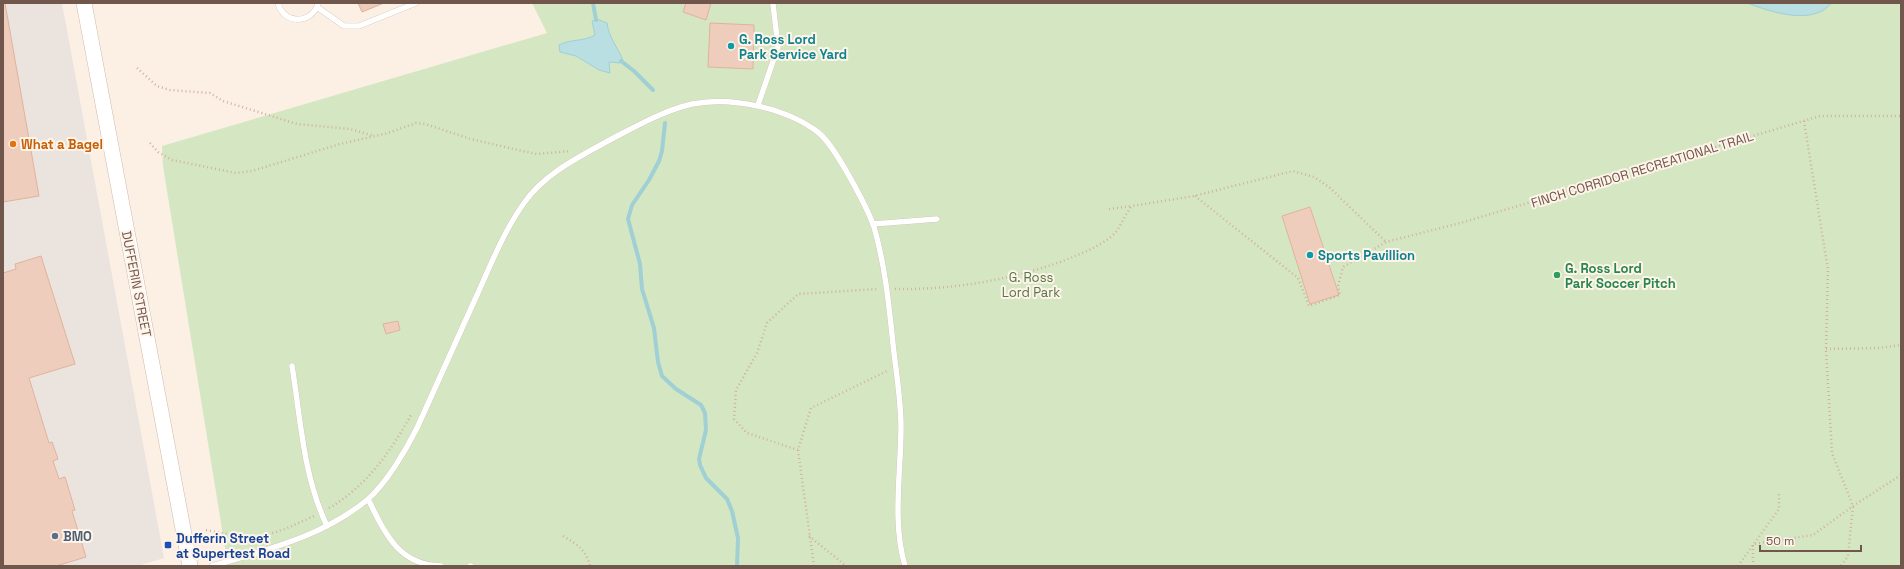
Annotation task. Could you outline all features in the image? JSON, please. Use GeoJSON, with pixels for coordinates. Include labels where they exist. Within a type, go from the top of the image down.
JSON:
{"type":"FeatureCollection","features":[{"type":"Feature","properties":{"kind":"main road","name":"DUFFERIN STREET"},"geometry":{"type":"LineString","coordinates":[[84,3],[190,566]]}},
{"type":"Feature","properties":{"kind":"lane"},"geometry":{"type":"LineString","coordinates":[[278,3],[283,13],[295,20],[308,17],[318,5],[344,26],[359,26],[416,3]]}},
{"type":"Feature","properties":{"kind":"lane"},"geometry":{"type":"LineString","coordinates":[[758,105],[778,47],[773,4]]}},
{"type":"Feature","properties":{"kind":"lane"},"geometry":{"type":"LineString","coordinates":[[212,566],[286,544],[327,526],[368,499],[405,451],[417,428],[502,239],[524,202],[542,183],[559,170],[591,150],[626,131],[673,110],[693,104],[715,101],[758,105],[797,120],[819,133],[828,143],[860,198],[873,224],[881,255],[887,289],[896,366],[901,425],[898,531],[905,566]]}},
{"type":"Feature","properties":{"kind":"lane"},"geometry":{"type":"LineString","coordinates":[[873,224],[937,219]]}},
{"type":"Feature","properties":{"kind":"lane"},"geometry":{"type":"LineString","coordinates":[[292,366],[304,452],[321,512],[327,526]]}},
{"type":"Feature","properties":{"kind":"lane"},"geometry":{"type":"LineString","coordinates":[[368,499],[387,536],[396,547],[418,563],[441,566]]}},
{"type":"Feature","properties":{"kind":"path"},"geometry":{"type":"LineString","coordinates":[[137,68],[157,86],[170,90],[210,93],[223,101],[297,124],[350,129],[374,136]]}},
{"type":"Feature","properties":{"kind":"path","name":"FINCH CORRIDOR RECREATIONAL TRAIL"},"geometry":{"type":"LineString","coordinates":[[1194,196],[1298,278],[1309,306],[1340,295],[1338,286],[1343,267],[1386,242],[1464,222],[1820,116],[1901,116]]}},
{"type":"Feature","properties":{"kind":"path"},"geometry":{"type":"LineString","coordinates":[[1804,120],[1828,270],[1826,349],[1832,453],[1853,506],[1848,556],[1841,566]]}},
{"type":"Feature","properties":{"kind":"path"},"geometry":{"type":"LineString","coordinates":[[150,144],[158,152],[172,160],[236,173],[252,171],[416,123],[425,124],[471,139],[537,154],[576,151],[569,155]]}},
{"type":"Feature","properties":{"kind":"path"},"geometry":{"type":"LineString","coordinates":[[1109,209],[1194,196],[1292,171],[1314,177],[1329,187],[1386,242]]}},
{"type":"Feature","properties":{"kind":"path"},"geometry":{"type":"LineString","coordinates":[[798,450],[747,432],[734,420],[736,390],[757,353],[767,323],[798,294],[952,286],[994,281],[1032,272],[1088,252],[1105,242],[1120,226],[1126,213],[1132,206]]}},
{"type":"Feature","properties":{"kind":"path"},"geometry":{"type":"LineString","coordinates":[[1826,349],[1879,348],[1901,345]]}},
{"type":"Feature","properties":{"kind":"path"},"geometry":{"type":"LineString","coordinates":[[814,566],[808,536],[798,450],[811,408],[896,366]]}},
{"type":"Feature","properties":{"kind":"path"},"geometry":{"type":"LineString","coordinates":[[206,530],[254,539],[286,529],[321,512],[344,498],[369,474],[388,453],[414,410]]}},
{"type":"Feature","properties":{"kind":"path"},"geometry":{"type":"LineString","coordinates":[[1753,544],[1813,535],[1853,506],[1901,475]]}},
{"type":"Feature","properties":{"kind":"path"},"geometry":{"type":"LineString","coordinates":[[1738,566],[1779,509],[1779,493]]}},
{"type":"Feature","properties":{"kind":"path"},"geometry":{"type":"LineString","coordinates":[[563,536],[576,543],[585,552],[590,566]]}},
{"type":"Feature","properties":{"kind":"path"},"geometry":{"type":"LineString","coordinates":[[808,536],[846,566]]}},
{"type":"Feature","properties":{"kind":"path"},"geometry":{"type":"LineString","coordinates":[[1753,544],[1753,566]]}},
{"type":"Feature","properties":{"kind":"shaded area"},"geometry":{"type":"Polygon","coordinates":[[[3,3],[62,3],[164,558],[137,566],[3,566],[3,3]]]}},
{"type":"Feature","properties":{"kind":"green space","name":"G. Ross Lord Park"},"geometry":{"type":"Polygon","coordinates":[[[532,3],[1901,3],[1901,566],[228,566],[163,166],[162,146],[547,33],[532,3]]]}},
{"type":"Feature","properties":{"kind":"water"},"geometry":{"type":"Polygon","coordinates":[[[1747,3],[1832,3],[1822,11],[1804,16],[1775,12],[1747,3]]]}},
{"type":"Feature","properties":{"kind":"water"},"geometry":{"type":"Polygon","coordinates":[[[597,19],[607,23],[611,38],[623,60],[620,63],[609,62],[610,73],[599,70],[576,56],[560,52],[559,45],[563,43],[586,39],[595,35],[592,21],[597,19]]]}},
{"type":"Feature","properties":{"kind":"building"},"geometry":{"type":"Polygon","coordinates":[[[3,3],[5,3],[39,196],[3,202],[3,3]]]}},
{"type":"Feature","properties":{"kind":"building"},"geometry":{"type":"Polygon","coordinates":[[[358,3],[384,3],[362,12],[358,3]]]}},
{"type":"Feature","properties":{"kind":"building"},"geometry":{"type":"Polygon","coordinates":[[[686,3],[711,3],[706,20],[683,12],[686,3]]]}},
{"type":"Feature","properties":{"kind":"building","name":"G. Ross Lord Park Service Yard"},"geometry":{"type":"Polygon","coordinates":[[[710,23],[754,25],[753,69],[708,67],[710,23]]]}},
{"type":"Feature","properties":{"kind":"building","name":"Sports Pavillion"},"geometry":{"type":"Polygon","coordinates":[[[1310,207],[1339,295],[1310,304],[1282,216],[1310,207]]]}},
{"type":"Feature","properties":{"kind":"building"},"geometry":{"type":"Polygon","coordinates":[[[41,256],[75,364],[29,378],[49,443],[52,442],[58,459],[53,461],[59,479],[65,477],[75,510],[72,511],[86,557],[56,566],[3,566],[3,273],[16,269],[15,264],[41,256]]]}},
{"type":"Feature","properties":{"kind":"building"},"geometry":{"type":"Polygon","coordinates":[[[398,321],[400,330],[386,334],[383,324],[398,321]]]}},
{"type":"Feature","properties":{"kind":"waterway"},"geometry":{"type":"LineString","coordinates":[[593,3],[596,20]]}},
{"type":"Feature","properties":{"kind":"waterway"},"geometry":{"type":"LineString","coordinates":[[621,61],[634,71],[653,90]]}},
{"type":"Feature","properties":{"kind":"waterway"},"geometry":{"type":"LineString","coordinates":[[665,123],[662,151],[659,161],[649,180],[632,205],[628,219],[640,264],[642,289],[654,328],[658,362],[662,376],[676,389],[701,405],[705,413],[706,430],[699,459],[700,465],[706,478],[727,499],[732,511],[738,538],[737,566]]}},
{"type":"Feature","properties":{"kind":"place","name":"G. Ross Lord Park Service Yard"},"geometry":{"type":"Point","coordinates":[731,46]}},
{"type":"Feature","properties":{"kind":"place","name":"What a Bagel"},"geometry":{"type":"Point","coordinates":[13,144]}},
{"type":"Feature","properties":{"kind":"place","name":"Sports Pavillion"},"geometry":{"type":"Point","coordinates":[1310,255]}},
{"type":"Feature","properties":{"kind":"place","name":"G. Ross Lord Park Soccer Pitch"},"geometry":{"type":"Point","coordinates":[1557,275]}},
{"type":"Feature","properties":{"kind":"place","name":"BMO"},"geometry":{"type":"Point","coordinates":[55,536]}},
{"type":"Feature","properties":{"kind":"place","name":"Dufferin Street at Supertest Road"},"geometry":{"type":"Point","coordinates":[168,545]}}]}
